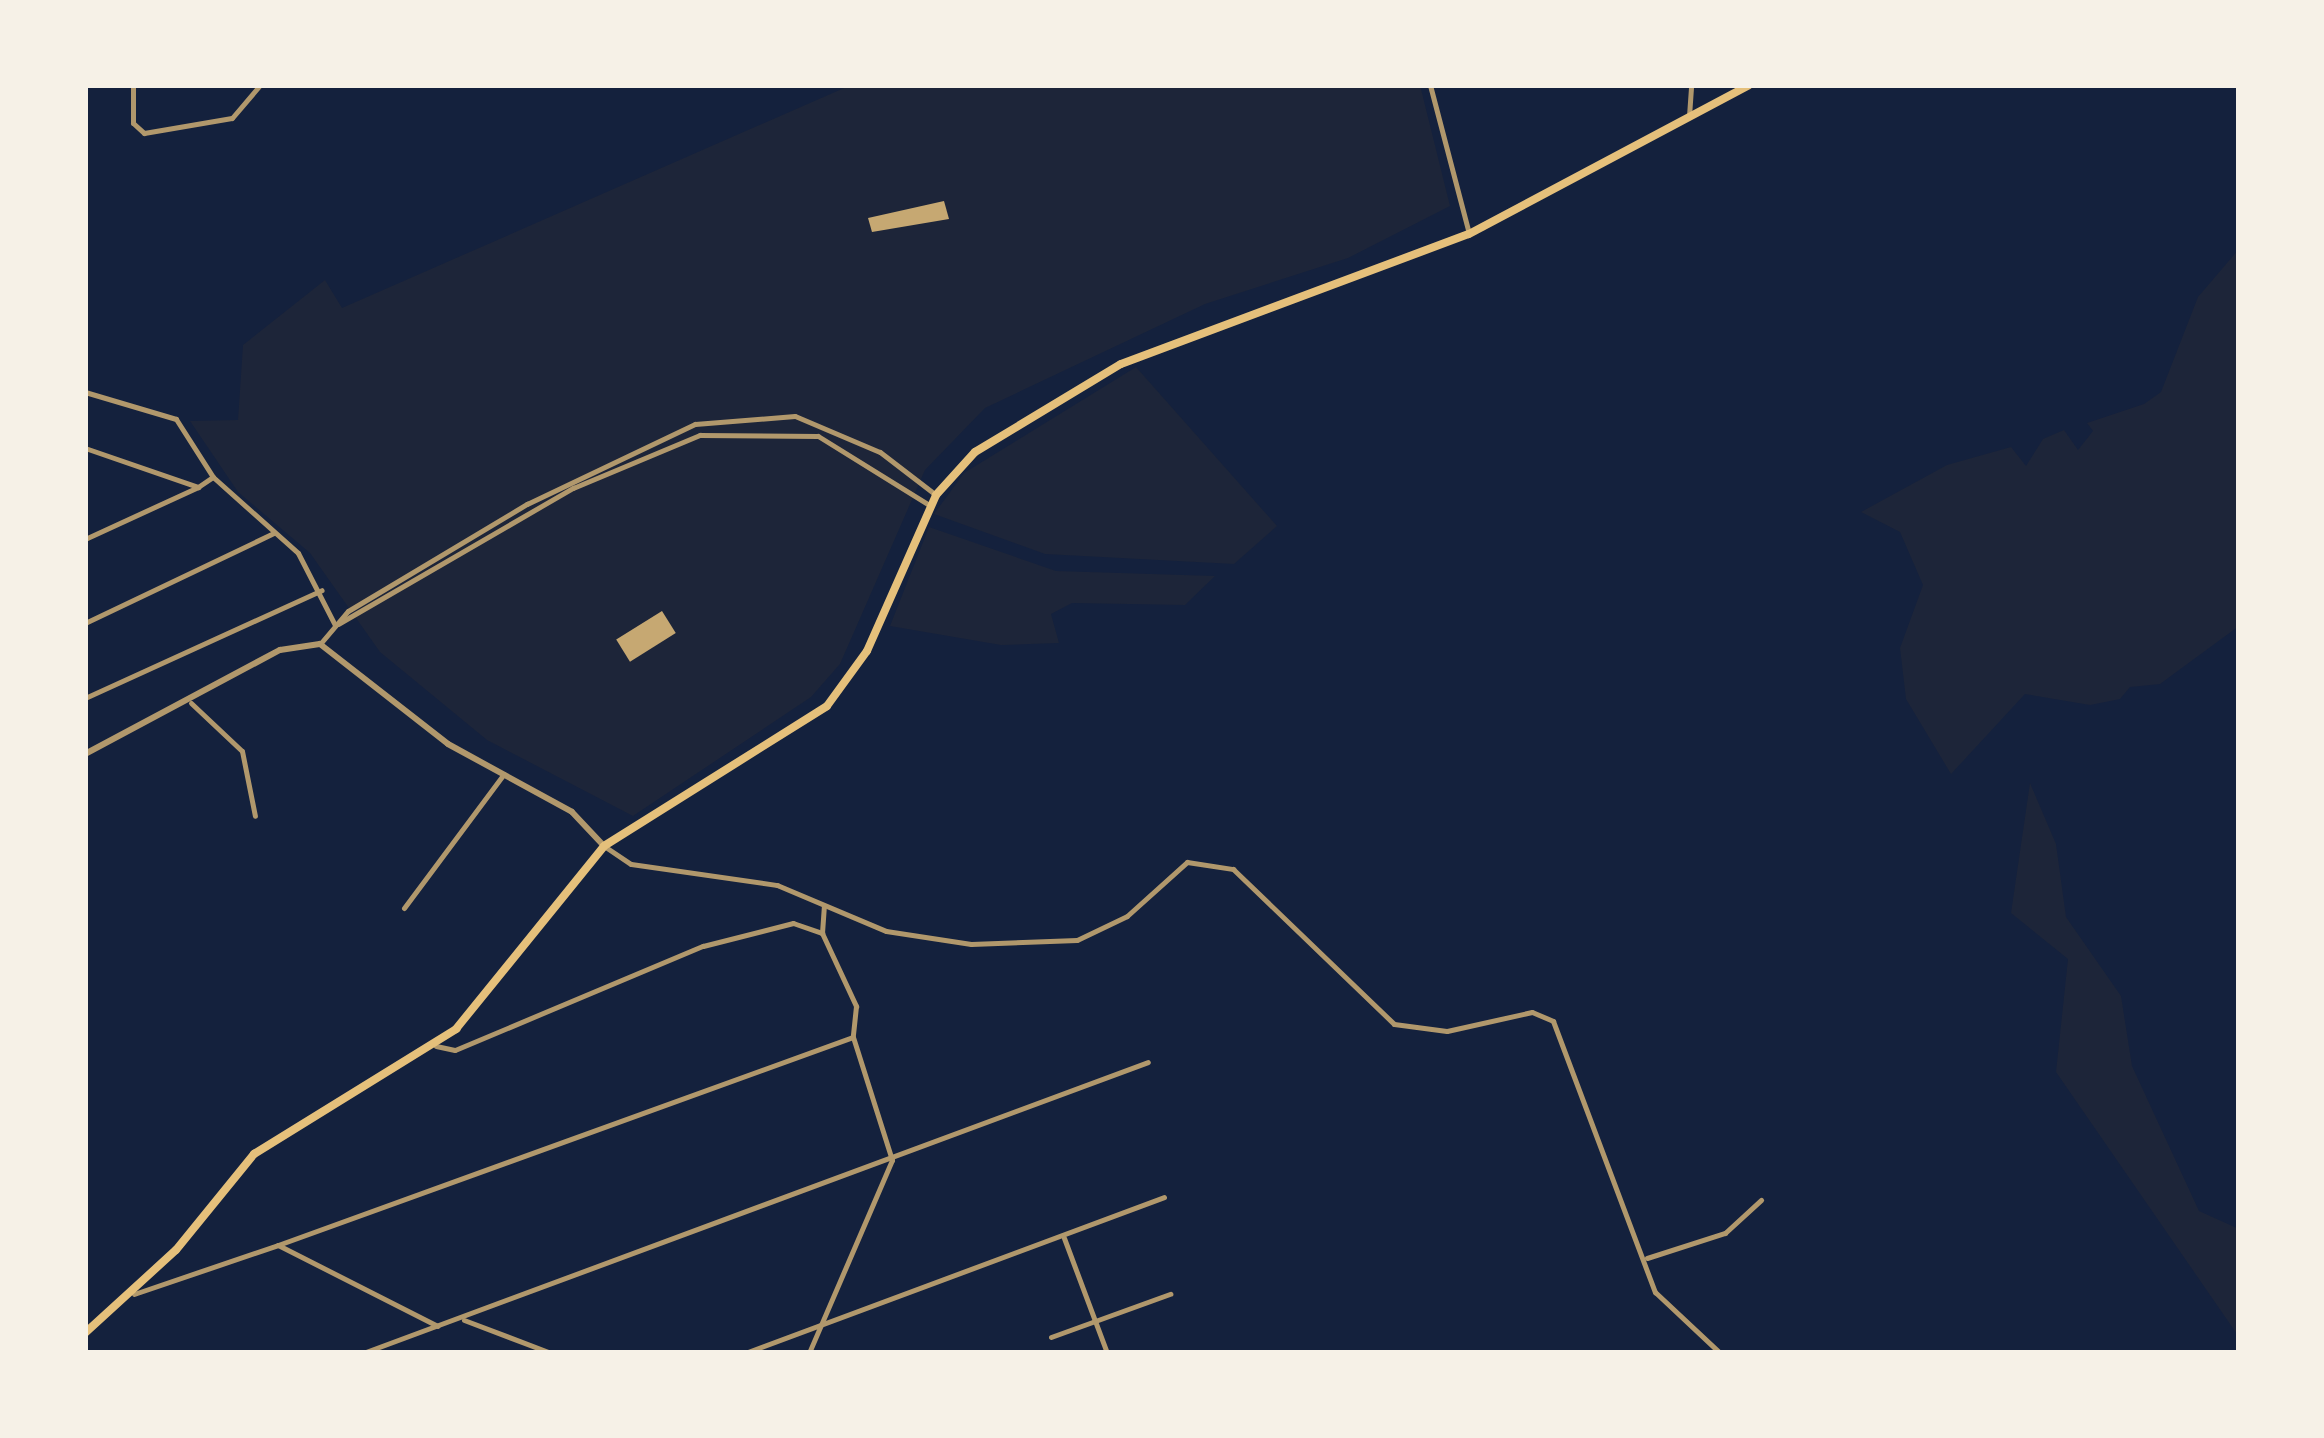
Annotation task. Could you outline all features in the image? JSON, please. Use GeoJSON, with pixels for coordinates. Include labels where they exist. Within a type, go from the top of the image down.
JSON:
{"type":"FeatureCollection","features":[{"type":"Feature","properties":{"kind":"main road"},"geometry":{"type":"LineString","coordinates":[[85,1333],[134,1294],[254,1154],[436,1046],[604,846],[828,706],[867,652],[936,494],[992,440],[1121,364],[1469,234],[1749,85]]}},
{"type":"Feature","properties":{"kind":"street"},"geometry":{"type":"LineString","coordinates":[[133,85],[133,123],[144,133],[232,118],[260,85]]}},
{"type":"Feature","properties":{"kind":"street"},"geometry":{"type":"LineString","coordinates":[[1430,85],[1469,234]]}},
{"type":"Feature","properties":{"kind":"street"},"geometry":{"type":"LineString","coordinates":[[1689,116],[1691,85]]}},
{"type":"Feature","properties":{"kind":"street"},"geometry":{"type":"LineString","coordinates":[[85,392],[176,419],[213,476],[274,533],[322,590],[335,624]]}},
{"type":"Feature","properties":{"kind":"street"},"geometry":{"type":"LineString","coordinates":[[85,754],[190,703],[280,650],[320,644],[335,624],[595,465],[695,424],[794,416],[880,452],[936,494]]}},
{"type":"Feature","properties":{"kind":"street"},"geometry":{"type":"LineString","coordinates":[[335,624],[573,488],[700,435],[818,436],[931,506]]}},
{"type":"Feature","properties":{"kind":"street"},"geometry":{"type":"LineString","coordinates":[[85,448],[198,487]]}},
{"type":"Feature","properties":{"kind":"street"},"geometry":{"type":"LineString","coordinates":[[85,539],[198,487],[213,476]]}},
{"type":"Feature","properties":{"kind":"street"},"geometry":{"type":"LineString","coordinates":[[85,623],[274,533]]}},
{"type":"Feature","properties":{"kind":"street"},"geometry":{"type":"LineString","coordinates":[[85,698],[322,590]]}},
{"type":"Feature","properties":{"kind":"street"},"geometry":{"type":"LineString","coordinates":[[320,644],[448,744],[572,812],[604,846],[631,864],[777,885],[824,906],[924,940],[1048,944],[1111,926],[1187,862],[1220,863],[1259,889],[1394,1024],[1447,1032],[1532,1012],[1553,1022],[1664,1304],[1720,1353]]}},
{"type":"Feature","properties":{"kind":"street"},"geometry":{"type":"LineString","coordinates":[[190,703],[242,751],[255,816]]}},
{"type":"Feature","properties":{"kind":"street"},"geometry":{"type":"LineString","coordinates":[[404,908],[505,773]]}},
{"type":"Feature","properties":{"kind":"street"},"geometry":{"type":"LineString","coordinates":[[809,1353],[892,1160],[853,1038],[856,1006],[822,932],[824,906]]}},
{"type":"Feature","properties":{"kind":"street"},"geometry":{"type":"LineString","coordinates":[[436,1046],[455,1050],[616,979],[793,924],[822,932]]}},
{"type":"Feature","properties":{"kind":"street"},"geometry":{"type":"LineString","coordinates":[[134,1294],[853,1038]]}},
{"type":"Feature","properties":{"kind":"street"},"geometry":{"type":"LineString","coordinates":[[364,1353],[1148,1062]]}},
{"type":"Feature","properties":{"kind":"street"},"geometry":{"type":"LineString","coordinates":[[745,1353],[823,1320],[887,1306],[1164,1197]]}},
{"type":"Feature","properties":{"kind":"street"},"geometry":{"type":"LineString","coordinates":[[1646,1258],[1725,1233],[1762,1200]]}},
{"type":"Feature","properties":{"kind":"street"},"geometry":{"type":"LineString","coordinates":[[1064,1238],[1107,1353]]}},
{"type":"Feature","properties":{"kind":"street"},"geometry":{"type":"LineString","coordinates":[[278,1245],[439,1327]]}},
{"type":"Feature","properties":{"kind":"street"},"geometry":{"type":"LineString","coordinates":[[1051,1337],[1170,1294]]}},
{"type":"Feature","properties":{"kind":"street"},"geometry":{"type":"LineString","coordinates":[[461,1319],[551,1353]]}},
{"type":"Feature","properties":{"kind":"shaded area"},"geometry":{"type":"Polygon","coordinates":[[[851,85],[1420,85],[1450,206],[1348,258],[1205,304],[985,408],[925,470],[840,664],[811,697],[633,816],[487,740],[380,652],[310,553],[238,492],[190,421],[238,420],[243,345],[325,280],[342,308],[851,85]]]}},
{"type":"Feature","properties":{"kind":"shaded area"},"geometry":{"type":"Polygon","coordinates":[[[2239,249],[2239,626],[2160,684],[2130,687],[2120,699],[2090,705],[2025,694],[1951,774],[1906,699],[1900,648],[1923,585],[1900,532],[1861,512],[1947,465],[2011,447],[2026,466],[2043,439],[2064,430],[2078,450],[2093,431],[2087,423],[2144,404],[2161,392],[2198,297],[2239,249]]]}},
{"type":"Feature","properties":{"kind":"shaded area"},"geometry":{"type":"Polygon","coordinates":[[[1136,367],[1277,526],[1234,564],[1045,554],[934,514],[964,473],[1136,367]]]}},
{"type":"Feature","properties":{"kind":"shaded area"},"geometry":{"type":"Polygon","coordinates":[[[929,527],[1056,571],[1215,576],[1185,605],[1072,603],[1051,614],[1059,643],[1001,645],[890,626],[929,527]]]}},
{"type":"Feature","properties":{"kind":"shaded area"},"geometry":{"type":"Polygon","coordinates":[[[2030,783],[2056,844],[2066,917],[2121,996],[2132,1066],[2199,1211],[2239,1229],[2239,1337],[2056,1072],[2068,959],[2011,913],[2030,783]]]}},
{"type":"Feature","properties":{"kind":"building"},"geometry":{"type":"Polygon","coordinates":[[[944,201],[949,219],[872,232],[868,218],[944,201]]]}},
{"type":"Feature","properties":{"kind":"building"},"geometry":{"type":"Polygon","coordinates":[[[662,611],[676,633],[630,662],[616,640],[662,611]]]}}]}
